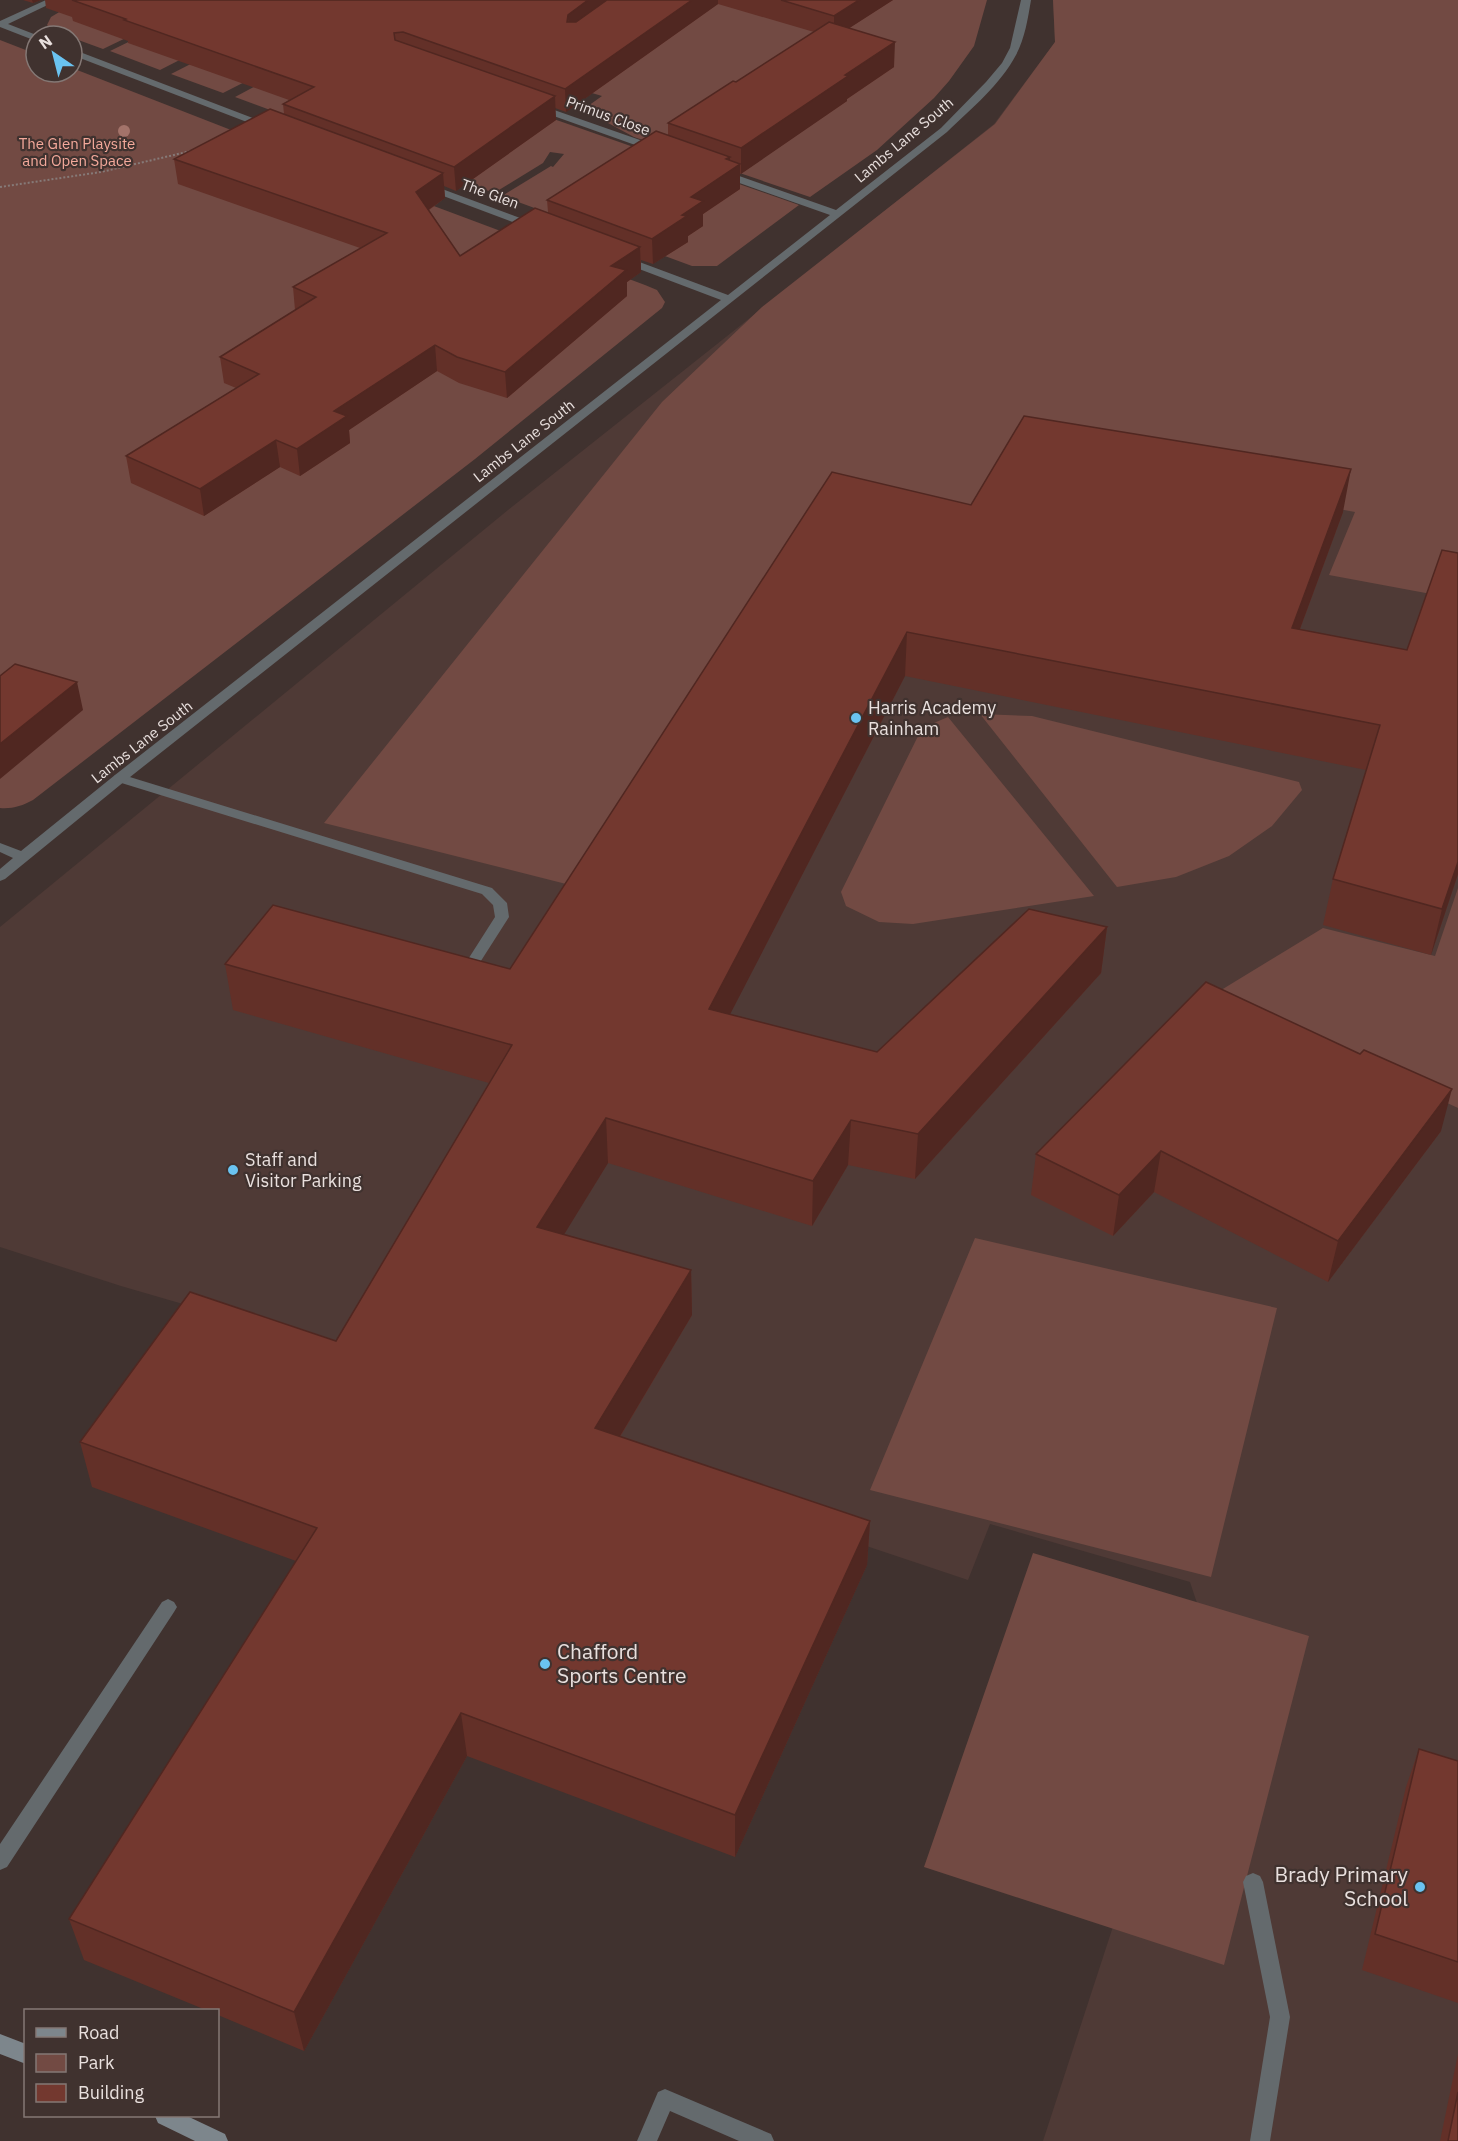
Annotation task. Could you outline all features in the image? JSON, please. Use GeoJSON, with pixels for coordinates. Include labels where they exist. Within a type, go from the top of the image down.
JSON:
{"type":"FeatureCollection","features":[{"type":"Feature","properties":{"kind":"main road"},"geometry":{"type":"LineString","coordinates":[[0,2044],[24,2053]]}},
{"type":"Feature","properties":{"kind":"main road"},"geometry":{"type":"LineString","coordinates":[[169,2117],[218,2141]]}},
{"type":"Feature","properties":{"kind":"street"},"geometry":{"type":"LineString","coordinates":[[0,24],[53,0]]}},
{"type":"Feature","properties":{"kind":"street","name":"Lambs Lane South"},"geometry":{"type":"LineString","coordinates":[[0,876],[120,778],[944,130],[982,92],[1011,55],[1021,30],[1026,0]]}},
{"type":"Feature","properties":{"kind":"street"},"geometry":{"type":"LineString","coordinates":[[0,24],[24,33]]}},
{"type":"Feature","properties":{"kind":"street"},"geometry":{"type":"LineString","coordinates":[[84,57],[277,130]]}},
{"type":"Feature","properties":{"kind":"street","name":"Primus Close"},"geometry":{"type":"LineString","coordinates":[[525,103],[670,154]]}},
{"type":"Feature","properties":{"kind":"street"},"geometry":{"type":"LineString","coordinates":[[715,170],[838,214]]}},
{"type":"Feature","properties":{"kind":"street","name":"The Glen"},"geometry":{"type":"LineString","coordinates":[[420,184],[542,229]]}},
{"type":"Feature","properties":{"kind":"street"},"geometry":{"type":"LineString","coordinates":[[608,254],[729,299]]}},
{"type":"Feature","properties":{"kind":"street"},"geometry":{"type":"LineString","coordinates":[[120,778],[487,891],[500,903],[502,917],[465,975]]}},
{"type":"Feature","properties":{"kind":"street"},"geometry":{"type":"LineString","coordinates":[[0,847],[22,857]]}},
{"type":"Feature","properties":{"kind":"street"},"geometry":{"type":"LineString","coordinates":[[0,1861],[168,1607]]}},
{"type":"Feature","properties":{"kind":"street"},"geometry":{"type":"LineString","coordinates":[[1253,1882],[1280,2017],[1260,2141]]}},
{"type":"Feature","properties":{"kind":"street"},"geometry":{"type":"LineString","coordinates":[[647,2141],[665,2099],[764,2141]]}},
{"type":"Feature","properties":{"kind":"path"},"geometry":{"type":"LineString","coordinates":[[0,187],[101,172],[192,151]]}},
{"type":"Feature","properties":{"kind":"shaded area","name":"Harris Academy Rainham"},"geometry":{"type":"Polygon","coordinates":[[[1053,0],[1458,0],[1458,2141],[1043,2141],[1138,1850],[1233,1711],[1190,1582],[990,1524],[968,1580],[511,1427],[334,1348],[121,1286],[0,1247],[0,927],[508,510],[994,124],[1055,42],[1053,0]]]}},
{"type":"Feature","properties":{"kind":"green space"},"geometry":{"type":"Polygon","coordinates":[[[684,0],[987,0],[974,46],[934,98],[877,150],[810,197],[634,137],[581,111],[602,96],[575,88],[371,55],[799,205],[717,266],[692,266],[502,196],[551,166],[553,167],[564,154],[550,152],[543,163],[494,193],[235,97],[285,70],[274,67],[223,93],[171,74],[222,48],[211,44],[160,70],[110,51],[161,26],[157,23],[103,49],[84,42],[84,24],[48,24],[51,17],[61,11],[684,0]]]}},
{"type":"Feature","properties":{"kind":"green space"},"geometry":{"type":"Polygon","coordinates":[[[1053,0],[1458,0],[1458,599],[1329,575],[1355,512],[1018,450],[965,541],[574,886],[324,823],[662,402],[762,307],[995,124],[1055,42],[1053,0]]]}},
{"type":"Feature","properties":{"kind":"green space","name":"The Glen Playsite and Open Space"},"geometry":{"type":"Polygon","coordinates":[[[0,40],[24,49],[24,84],[84,84],[84,73],[657,290],[665,302],[662,308],[475,459],[33,800],[17,807],[0,808],[0,40]]]}},
{"type":"Feature","properties":{"kind":"green space"},"geometry":{"type":"Polygon","coordinates":[[[980,714],[1032,716],[1299,782],[1302,790],[1272,826],[1229,856],[1176,877],[1117,887],[980,714]]]}},
{"type":"Feature","properties":{"kind":"green space"},"geometry":{"type":"Polygon","coordinates":[[[948,717],[1094,896],[913,924],[879,922],[846,906],[841,892],[922,728],[948,717]]]}},
{"type":"Feature","properties":{"kind":"green space"},"geometry":{"type":"Polygon","coordinates":[[[1458,888],[1458,1108],[1213,995],[1323,928],[1435,956],[1458,888]]]}},
{"type":"Feature","properties":{"kind":"green space"},"geometry":{"type":"Polygon","coordinates":[[[975,1238],[1277,1308],[1211,1577],[870,1490],[975,1238]]]}},
{"type":"Feature","properties":{"kind":"green space"},"geometry":{"type":"Polygon","coordinates":[[[1033,1553],[1309,1636],[1224,1965],[924,1867],[1033,1553]]]}},
{"type":"Feature","properties":{"kind":"building"},"geometry":{"type":"Polygon","coordinates":[[[72,0],[588,0],[568,15],[567,22],[576,22],[607,0],[692,0],[565,89],[403,32],[394,33],[395,40],[555,96],[454,167],[283,104],[314,87],[72,0]]]}},
{"type":"Feature","properties":{"kind":"building"},"geometry":{"type":"Polygon","coordinates":[[[781,0],[859,0],[834,16],[781,0]]]}},
{"type":"Feature","properties":{"kind":"building"},"geometry":{"type":"Polygon","coordinates":[[[829,22],[895,42],[741,148],[668,123],[733,81],[736,82],[829,22]]]}},
{"type":"Feature","properties":{"kind":"building"},"geometry":{"type":"Polygon","coordinates":[[[270,109],[443,173],[416,192],[460,256],[535,208],[640,247],[611,266],[626,270],[505,372],[457,357],[435,345],[334,411],[347,416],[297,449],[276,440],[200,489],[126,456],[259,374],[220,357],[316,297],[293,287],[387,233],[174,159],[270,109]]]}},
{"type":"Feature","properties":{"kind":"building"},"geometry":{"type":"Polygon","coordinates":[[[656,131],[730,157],[726,159],[740,164],[691,197],[703,201],[682,215],[687,216],[652,239],[547,200],[656,131]]]}},
{"type":"Feature","properties":{"kind":"building"},"geometry":{"type":"Polygon","coordinates":[[[1024,416],[1351,469],[1292,628],[1407,650],[1442,550],[1458,553],[1458,862],[1442,909],[1333,879],[1380,725],[907,632],[709,1009],[877,1052],[1029,909],[1107,927],[918,1134],[851,1120],[813,1181],[606,1118],[537,1227],[691,1270],[595,1428],[870,1521],[735,1815],[461,1713],[294,2012],[69,1919],[317,1528],[80,1442],[190,1292],[336,1341],[512,1045],[225,964],[273,905],[510,969],[832,472],[971,505],[1024,416]]]}},
{"type":"Feature","properties":{"kind":"building"},"geometry":{"type":"Polygon","coordinates":[[[15,664],[77,682],[0,744],[0,676],[15,664]]]}},
{"type":"Feature","properties":{"kind":"building"},"geometry":{"type":"Polygon","coordinates":[[[1206,982],[1360,1054],[1364,1050],[1452,1089],[1338,1241],[1161,1151],[1119,1195],[1036,1154],[1206,982]]]}},
{"type":"Feature","properties":{"kind":"building","name":"Brady Primary School"},"geometry":{"type":"Polygon","coordinates":[[[1419,1749],[1458,1761],[1458,1962],[1375,1934],[1419,1749]]]}},
{"type":"Feature","properties":{"kind":"building"},"geometry":{"type":"Polygon","coordinates":[[[1458,2092],[1458,2141],[1448,2141],[1458,2092]]]}},
{"type":"Feature","properties":{"kind":"place","name":"Harris Academy Rainham"},"geometry":{"type":"Point","coordinates":[856,718]}},
{"type":"Feature","properties":{"kind":"place","name":"Staff and Visitor Parking"},"geometry":{"type":"Point","coordinates":[233,1170]}},
{"type":"Feature","properties":{"kind":"place","name":"Chafford Sports Centre"},"geometry":{"type":"Point","coordinates":[545,1664]}},
{"type":"Feature","properties":{"kind":"place","name":"Brady Primary School"},"geometry":{"type":"Point","coordinates":[1420,1887]}}]}
